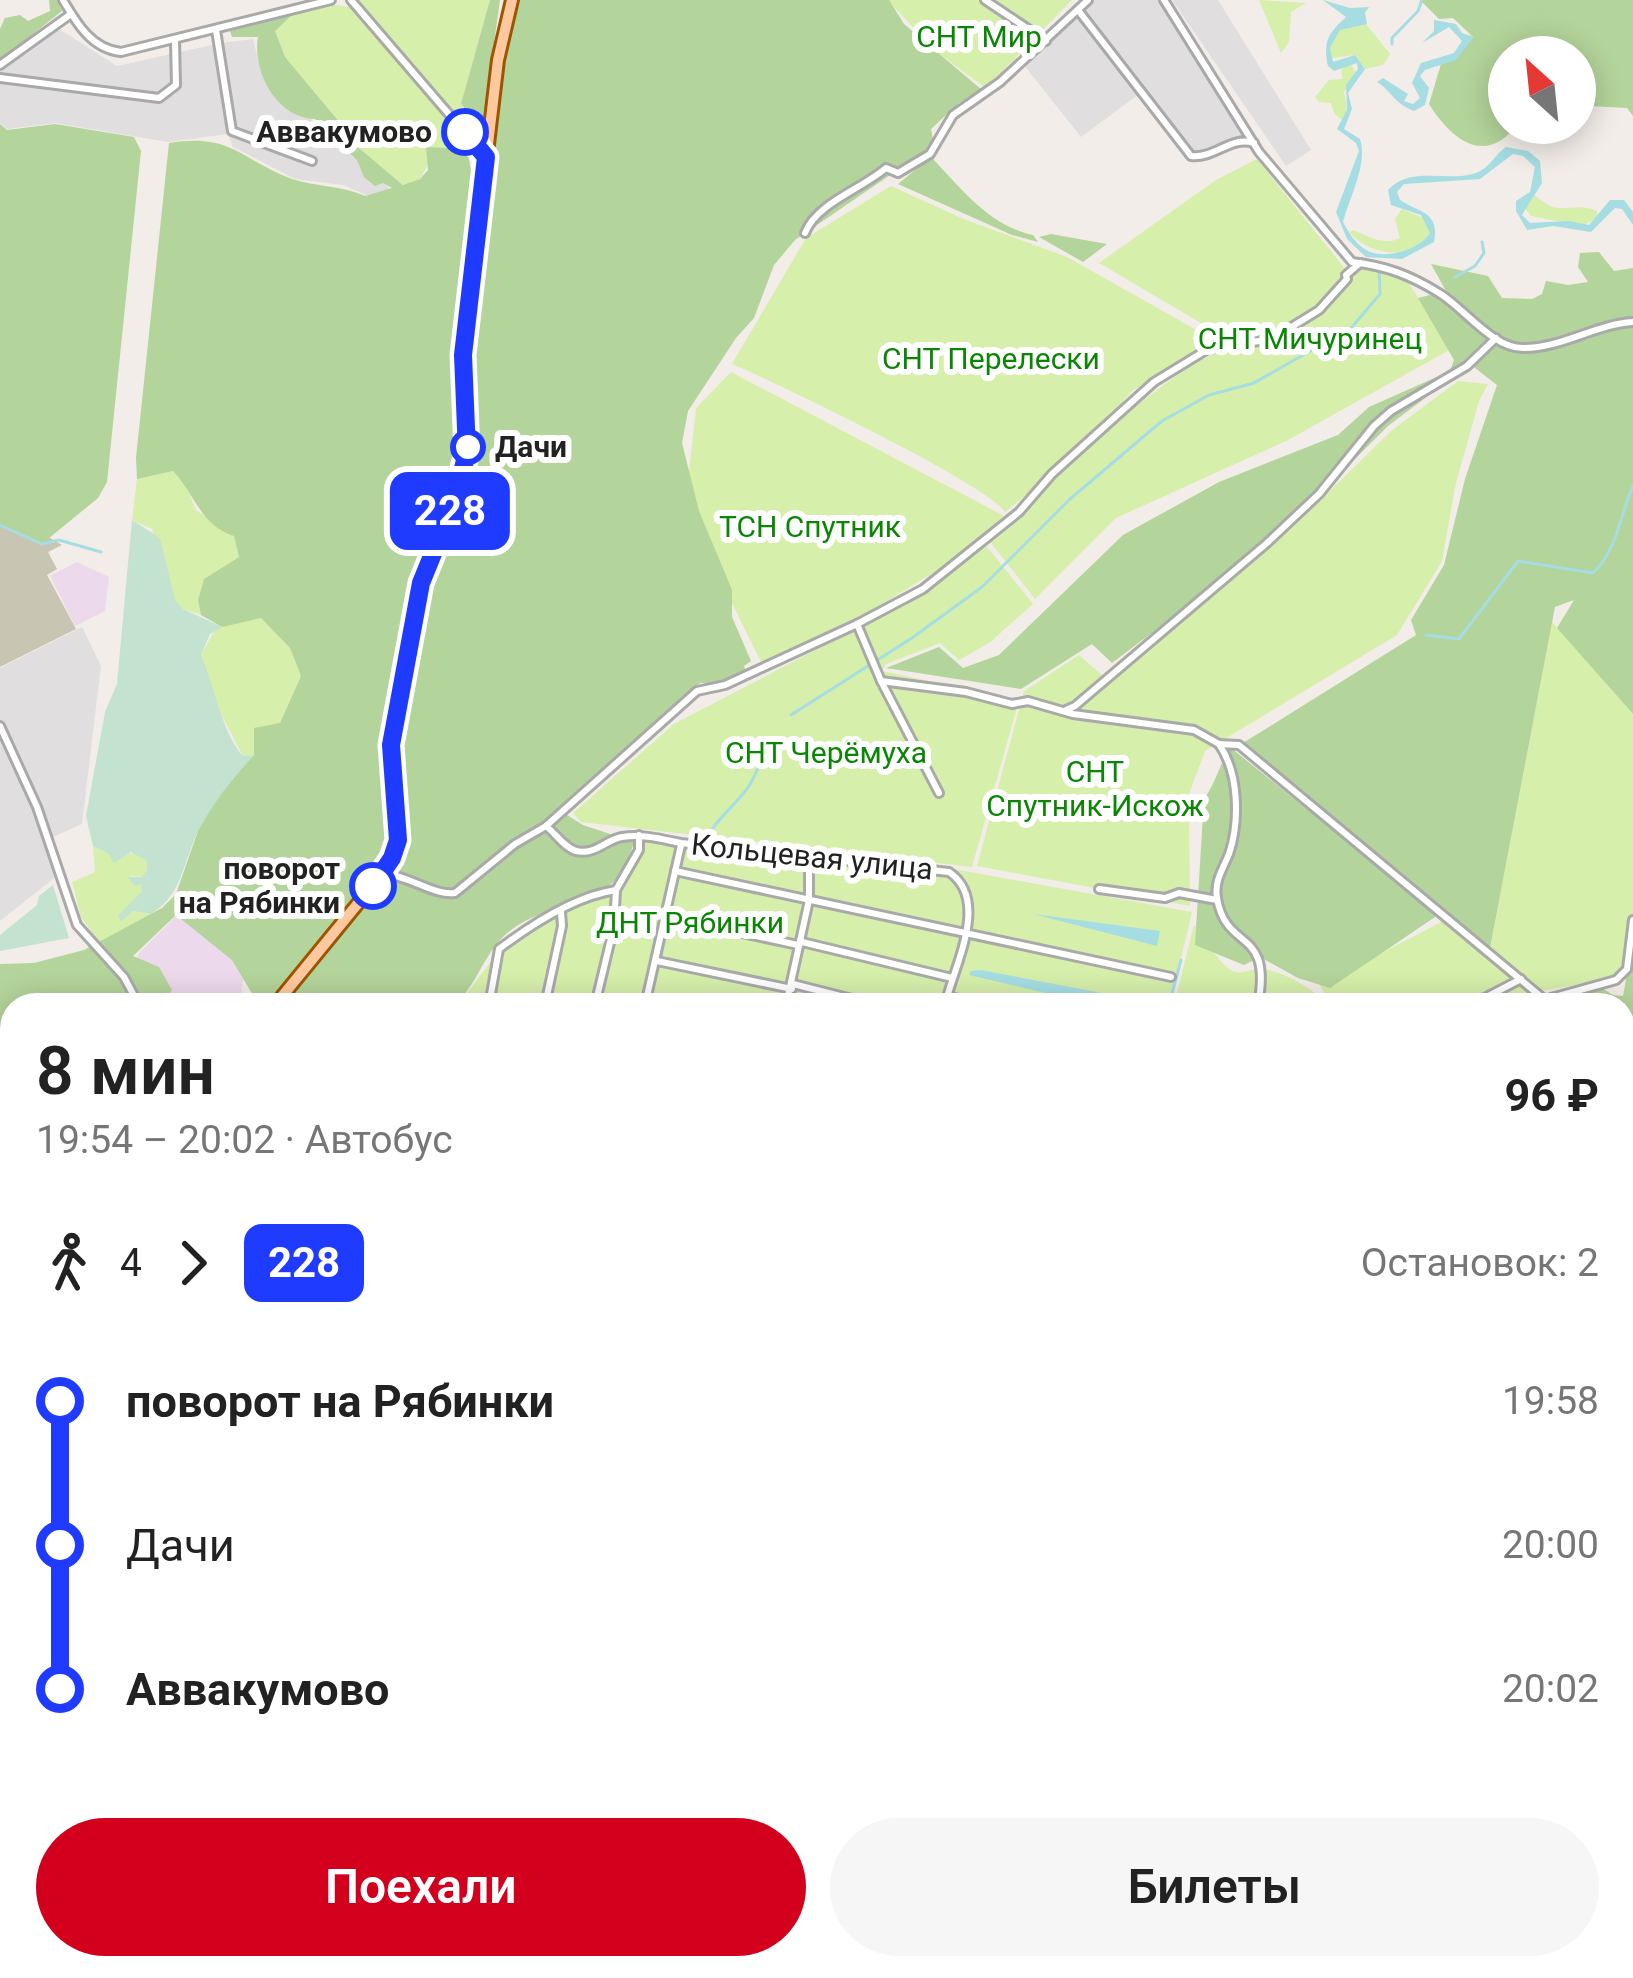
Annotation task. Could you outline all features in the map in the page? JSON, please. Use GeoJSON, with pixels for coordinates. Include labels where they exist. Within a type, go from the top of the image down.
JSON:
{"type":"FeatureCollection","features":[{"type":"Feature","properties":{"kind":"main road"},"geometry":{"type":"LineString","coordinates":[[285,993],[382,874],[398,834],[391,745],[421,583],[454,502],[467,453],[463,355],[498,60],[512,0]]}},
{"type":"Feature","properties":{"kind":"street"},"geometry":{"type":"LineString","coordinates":[[63,0],[92,40],[112,51],[128,52],[326,1]]}},
{"type":"Feature","properties":{"kind":"street"},"geometry":{"type":"LineString","coordinates":[[350,0],[486,157]]}},
{"type":"Feature","properties":{"kind":"street"},"geometry":{"type":"LineString","coordinates":[[985,0],[1046,41]]}},
{"type":"Feature","properties":{"kind":"street"},"geometry":{"type":"LineString","coordinates":[[805,233],[811,218],[832,202],[864,187],[886,168],[898,173],[930,154],[953,115],[1046,41],[1088,0]]}},
{"type":"Feature","properties":{"kind":"street"},"geometry":{"type":"LineString","coordinates":[[1164,0],[1254,143],[1322,220],[1348,258],[1397,269],[1442,294],[1496,338],[1520,349],[1633,322]]}},
{"type":"Feature","properties":{"kind":"street"},"geometry":{"type":"LineString","coordinates":[[1078,10],[1119,57],[1191,156],[1205,158],[1240,140],[1254,143]]}},
{"type":"Feature","properties":{"kind":"street"},"geometry":{"type":"LineString","coordinates":[[0,65],[71,14]]}},
{"type":"Feature","properties":{"kind":"street"},"geometry":{"type":"LineString","coordinates":[[216,30],[232,131],[312,161]]}},
{"type":"Feature","properties":{"kind":"street"},"geometry":{"type":"LineString","coordinates":[[0,78],[159,98],[176,85],[175,41]]}},
{"type":"Feature","properties":{"kind":"street"},"geometry":{"type":"LineString","coordinates":[[974,87],[983,93]]}},
{"type":"Feature","properties":{"kind":"street"},"geometry":{"type":"LineString","coordinates":[[382,874],[420,881],[443,895],[455,893],[515,844],[546,826],[697,691],[742,677],[923,589],[1019,512],[1052,474],[1154,382],[1208,349],[1272,339],[1291,329],[1335,294],[1347,279],[1348,258]]}},
{"type":"Feature","properties":{"kind":"street"},"geometry":{"type":"LineString","coordinates":[[1346,275],[1360,263]]}},
{"type":"Feature","properties":{"kind":"street"},"geometry":{"type":"LineString","coordinates":[[1063,711],[1075,706],[1267,543],[1319,494],[1391,411],[1467,366],[1496,338]]}},
{"type":"Feature","properties":{"kind":"street"},"geometry":{"type":"LineString","coordinates":[[857,624],[939,793]]}},
{"type":"Feature","properties":{"kind":"street"},"geometry":{"type":"LineString","coordinates":[[881,681],[1194,730],[1220,744],[1239,745],[1539,993]]}},
{"type":"Feature","properties":{"kind":"street"},"geometry":{"type":"LineString","coordinates":[[0,726],[38,808],[77,925],[133,993]]}},
{"type":"Feature","properties":{"kind":"street"},"geometry":{"type":"LineString","coordinates":[[1220,744],[1228,757],[1235,819],[1230,852],[1216,881],[1217,900],[1235,932],[1260,957],[1264,973],[1260,993]]}},
{"type":"Feature","properties":{"kind":"street","name":"Кольцевая улица"},"geometry":{"type":"LineString","coordinates":[[546,826],[578,851],[640,835],[955,875],[968,904],[967,932]]}},
{"type":"Feature","properties":{"kind":"street"},"geometry":{"type":"LineString","coordinates":[[599,993],[614,926],[616,890],[638,850],[640,835]]}},
{"type":"Feature","properties":{"kind":"street"},"geometry":{"type":"LineString","coordinates":[[648,993],[682,843]]}},
{"type":"Feature","properties":{"kind":"street"},"geometry":{"type":"LineString","coordinates":[[790,993],[809,900],[809,856]]}},
{"type":"Feature","properties":{"kind":"street"},"geometry":{"type":"LineString","coordinates":[[675,871],[1171,977]]}},
{"type":"Feature","properties":{"kind":"street"},"geometry":{"type":"LineString","coordinates":[[1099,889],[1217,900]]}},
{"type":"Feature","properties":{"kind":"street"},"geometry":{"type":"LineString","coordinates":[[491,993],[499,949],[529,926],[600,892],[616,890]]}},
{"type":"Feature","properties":{"kind":"street"},"geometry":{"type":"LineString","coordinates":[[548,993],[561,912]]}},
{"type":"Feature","properties":{"kind":"street"},"geometry":{"type":"LineString","coordinates":[[666,916],[952,977]]}},
{"type":"Feature","properties":{"kind":"street"},"geometry":{"type":"LineString","coordinates":[[1576,993],[1616,980],[1627,969],[1633,920]]}},
{"type":"Feature","properties":{"kind":"street"},"geometry":{"type":"LineString","coordinates":[[948,993],[967,932]]}},
{"type":"Feature","properties":{"kind":"street"},"geometry":{"type":"LineString","coordinates":[[657,961],[823,993]]}},
{"type":"Feature","properties":{"kind":"street"},"geometry":{"type":"LineString","coordinates":[[1495,993],[1524,979]]}},
{"type":"Feature","properties":{"kind":"shaded area"},"geometry":{"type":"Polygon","coordinates":[[[1092,0],[1160,0],[1251,137],[1205,158],[1189,152],[1143,91],[1081,137],[1024,65],[1092,0]]]}},
{"type":"Feature","properties":{"kind":"shaded area"},"geometry":{"type":"Polygon","coordinates":[[[1172,0],[1218,0],[1311,150],[1286,166],[1172,0]]]}},
{"type":"Feature","properties":{"kind":"shaded area"},"geometry":{"type":"Polygon","coordinates":[[[56,27],[117,66],[253,39],[259,64],[271,83],[389,188],[388,192],[366,195],[343,185],[295,179],[233,147],[228,134],[168,142],[55,123],[7,129],[0,123],[0,69],[56,27]]]}},
{"type":"Feature","properties":{"kind":"shaded area"},"geometry":{"type":"Polygon","coordinates":[[[0,509],[62,545],[48,552],[57,569],[47,575],[76,629],[0,667],[0,509]]]}},
{"type":"Feature","properties":{"kind":"shaded area"},"geometry":{"type":"Polygon","coordinates":[[[77,562],[109,577],[105,611],[75,626],[50,576],[77,562]]]}},
{"type":"Feature","properties":{"kind":"shaded area"},"geometry":{"type":"Polygon","coordinates":[[[82,627],[101,666],[82,824],[51,838],[0,719],[0,668],[82,627]]]}},
{"type":"Feature","properties":{"kind":"shaded area"},"geometry":{"type":"Polygon","coordinates":[[[0,731],[39,817],[58,875],[0,921],[0,731]]]}},
{"type":"Feature","properties":{"kind":"shaded area"},"geometry":{"type":"Polygon","coordinates":[[[177,915],[245,969],[241,993],[149,993],[133,969],[139,953],[177,915]]]}},
{"type":"Feature","properties":{"kind":"green space"},"geometry":{"type":"Polygon","coordinates":[[[49,0],[57,0],[62,11],[0,60],[0,29],[5,18],[20,15],[28,21],[50,11],[49,0]]]}},
{"type":"Feature","properties":{"kind":"green space"},"geometry":{"type":"Polygon","coordinates":[[[356,0],[490,0],[461,104],[466,116],[483,131],[473,136],[356,0]]]}},
{"type":"Feature","properties":{"kind":"green space"},"geometry":{"type":"Polygon","coordinates":[[[490,0],[500,0],[483,122],[478,123],[461,104],[490,0]]]}},
{"type":"Feature","properties":{"kind":"green space"},"geometry":{"type":"Polygon","coordinates":[[[520,0],[889,0],[904,24],[982,90],[959,103],[931,129],[934,145],[795,240],[774,265],[754,318],[688,411],[682,443],[699,511],[732,590],[732,617],[751,661],[744,666],[747,674],[700,683],[559,810],[583,825],[634,842],[613,882],[599,893],[511,930],[465,993],[293,993],[374,891],[392,876],[431,888],[421,879],[395,873],[403,819],[395,739],[426,589],[472,468],[475,409],[470,353],[500,72],[520,0]]]}},
{"type":"Feature","properties":{"kind":"green space","name":"СНТ Мир"},"geometry":{"type":"Polygon","coordinates":[[[887,0],[1072,0],[986,88],[938,53],[887,0]]]}},
{"type":"Feature","properties":{"kind":"green space"},"geometry":{"type":"Polygon","coordinates":[[[1259,0],[1306,3],[1291,12],[1289,42],[1281,53],[1259,0]]]}},
{"type":"Feature","properties":{"kind":"green space"},"geometry":{"type":"Polygon","coordinates":[[[1420,0],[1633,0],[1633,116],[1627,108],[1596,106],[1596,36],[1488,36],[1488,144],[1494,144],[1482,146],[1470,144],[1448,129],[1429,104],[1441,64],[1473,37],[1453,18],[1439,19],[1420,0]]]}},
{"type":"Feature","properties":{"kind":"green space"},"geometry":{"type":"Polygon","coordinates":[[[330,4],[351,7],[465,138],[430,160],[420,179],[404,185],[352,143],[285,57],[275,31],[294,13],[330,4]]]}},
{"type":"Feature","properties":{"kind":"green space"},"geometry":{"type":"Polygon","coordinates":[[[294,13],[275,31],[285,57],[353,143],[403,185],[420,179],[428,170],[426,147],[467,149],[477,202],[455,364],[459,464],[415,576],[386,744],[385,768],[395,814],[391,849],[278,993],[252,993],[232,960],[176,915],[133,956],[159,967],[170,993],[0,993],[0,964],[34,963],[84,950],[162,908],[176,894],[199,828],[225,786],[254,755],[254,728],[280,723],[301,676],[290,648],[261,618],[222,627],[201,615],[198,600],[204,579],[239,557],[234,536],[206,517],[173,471],[137,479],[169,143],[222,145],[292,179],[365,196],[392,188],[383,183],[375,186],[364,177],[357,160],[315,119],[301,117],[279,102],[263,78],[258,37],[232,37],[230,31],[294,13]]]}},
{"type":"Feature","properties":{"kind":"green space"},"geometry":{"type":"Polygon","coordinates":[[[1366,24],[1390,54],[1383,65],[1365,69],[1355,55],[1332,58],[1330,48],[1340,29],[1366,24]]]}},
{"type":"Feature","properties":{"kind":"green space"},"geometry":{"type":"Polygon","coordinates":[[[1350,63],[1356,73],[1344,92],[1347,110],[1342,120],[1331,103],[1315,97],[1329,80],[1342,79],[1341,67],[1350,63]]]}},
{"type":"Feature","properties":{"kind":"green space"},"geometry":{"type":"Polygon","coordinates":[[[0,124],[7,130],[55,124],[134,137],[141,151],[107,482],[98,498],[43,543],[0,524],[0,124]]]}},
{"type":"Feature","properties":{"kind":"green space"},"geometry":{"type":"Polygon","coordinates":[[[931,157],[989,214],[1038,242],[898,184],[931,157]]]}},
{"type":"Feature","properties":{"kind":"green space"},"geometry":{"type":"Polygon","coordinates":[[[1257,159],[1346,270],[1367,262],[1406,279],[1451,349],[1288,440],[1116,518],[1035,599],[988,539],[1066,462],[1005,512],[923,458],[732,364],[806,238],[891,186],[1067,257],[1216,341],[1132,391],[1084,445],[1182,371],[1229,345],[1213,330],[1099,263],[1216,180],[1257,159]]]}},
{"type":"Feature","properties":{"kind":"green space"},"geometry":{"type":"Polygon","coordinates":[[[1535,195],[1559,208],[1597,211],[1597,218],[1582,226],[1531,216],[1524,207],[1535,195]]]}},
{"type":"Feature","properties":{"kind":"green space"},"geometry":{"type":"Polygon","coordinates":[[[1402,209],[1426,219],[1430,233],[1412,248],[1379,251],[1349,232],[1383,241],[1400,238],[1395,219],[1402,209]]]}},
{"type":"Feature","properties":{"kind":"green space"},"geometry":{"type":"Polygon","coordinates":[[[1051,234],[1107,244],[1083,262],[1039,237],[1051,234]]]}},
{"type":"Feature","properties":{"kind":"green space"},"geometry":{"type":"Polygon","coordinates":[[[1599,252],[1614,271],[1633,268],[1633,714],[1557,628],[1574,600],[1555,607],[1490,948],[1243,743],[1416,635],[1411,620],[1444,565],[1465,479],[1497,385],[1470,364],[1388,426],[1273,541],[1112,663],[1092,644],[1021,689],[886,668],[939,647],[963,668],[999,655],[1123,535],[1219,482],[1338,435],[1369,407],[1450,371],[1454,360],[1418,298],[1446,291],[1431,264],[1488,276],[1502,298],[1532,299],[1542,294],[1546,281],[1588,282],[1578,267],[1580,253],[1599,252]]]}},
{"type":"Feature","properties":{"kind":"green space","name":"ТСН Спутник"},"geometry":{"type":"Polygon","coordinates":[[[731,372],[1004,516],[941,568],[874,609],[762,664],[728,595],[688,481],[696,408],[731,372]]]}},
{"type":"Feature","properties":{"kind":"green space","name":"СНТ Спутник-Искож"},"geometry":{"type":"Polygon","coordinates":[[[1458,381],[1488,384],[1455,487],[1442,561],[1397,635],[1205,751],[1189,794],[1190,906],[977,866],[1024,691],[1079,655],[1102,675],[1175,626],[1295,525],[1391,431],[1458,381]]]}},
{"type":"Feature","properties":{"kind":"green space"},"geometry":{"type":"Polygon","coordinates":[[[173,471],[185,484],[196,510],[234,535],[239,557],[204,579],[198,600],[201,615],[183,609],[175,600],[152,529],[132,520],[137,479],[173,471]]]}},
{"type":"Feature","properties":{"kind":"green space"},"geometry":{"type":"Polygon","coordinates":[[[132,520],[160,538],[175,600],[183,609],[222,627],[210,634],[201,655],[229,735],[243,756],[254,755],[202,824],[171,895],[151,914],[133,911],[121,921],[118,916],[142,891],[141,884],[134,886],[128,877],[142,877],[146,860],[131,852],[114,863],[109,854],[93,846],[86,816],[105,712],[117,684],[132,520]]]}},
{"type":"Feature","properties":{"kind":"green space","name":"СНТ Черёмуха"},"geometry":{"type":"Polygon","coordinates":[[[984,543],[1033,604],[989,643],[959,660],[940,643],[886,664],[882,671],[1019,700],[972,867],[581,822],[573,813],[674,724],[919,596],[984,543]]]}},
{"type":"Feature","properties":{"kind":"green space"},"geometry":{"type":"Polygon","coordinates":[[[261,618],[290,648],[301,676],[280,723],[254,755],[243,756],[217,706],[201,655],[216,628],[261,618]]]}},
{"type":"Feature","properties":{"kind":"green space"},"geometry":{"type":"Polygon","coordinates":[[[1552,622],[1633,714],[1633,941],[1627,976],[1541,991],[1490,948],[1552,622]]]}},
{"type":"Feature","properties":{"kind":"green space"},"geometry":{"type":"Polygon","coordinates":[[[1231,748],[1438,915],[1330,988],[1298,978],[1260,957],[1244,965],[1195,945],[1204,799],[1231,748]]]}},
{"type":"Feature","properties":{"kind":"green space","name":"ДНТ Рябинки"},"geometry":{"type":"Polygon","coordinates":[[[641,835],[959,870],[1192,912],[1173,993],[467,993],[505,943],[617,886],[641,835]]]}},
{"type":"Feature","properties":{"kind":"green space"},"geometry":{"type":"Polygon","coordinates":[[[93,846],[109,854],[138,853],[146,860],[142,877],[130,876],[134,885],[142,884],[133,911],[151,914],[101,944],[81,917],[72,882],[95,872],[93,846]]]}},
{"type":"Feature","properties":{"kind":"green space"},"geometry":{"type":"Polygon","coordinates":[[[53,885],[69,938],[0,951],[0,935],[53,885]]]}},
{"type":"Feature","properties":{"kind":"green space"},"geometry":{"type":"Polygon","coordinates":[[[1447,919],[1535,993],[1324,993],[1320,985],[1447,919]]]}},
{"type":"Feature","properties":{"kind":"green space"},"geometry":{"type":"Polygon","coordinates":[[[1194,925],[1231,970],[1276,972],[1313,993],[1177,993],[1194,925]]]}},
{"type":"Feature","properties":{"kind":"green space"},"geometry":{"type":"Polygon","coordinates":[[[1633,941],[1633,993],[1624,993],[1633,941]]]}},
{"type":"Feature","properties":{"kind":"green space"},"geometry":{"type":"Polygon","coordinates":[[[1594,983],[1610,993],[1550,992],[1594,983]]]}},
{"type":"Feature","properties":{"kind":"water"},"geometry":{"type":"Polygon","coordinates":[[[1323,0],[1350,8],[1369,7],[1367,24],[1340,30],[1330,48],[1333,62],[1355,55],[1365,69],[1348,93],[1352,109],[1344,129],[1360,139],[1362,159],[1343,222],[1364,248],[1384,254],[1402,251],[1430,233],[1421,215],[1391,205],[1388,190],[1397,183],[1418,176],[1476,173],[1506,147],[1528,151],[1540,161],[1542,183],[1522,215],[1530,223],[1589,225],[1610,200],[1624,200],[1633,212],[1633,225],[1622,209],[1615,208],[1591,232],[1553,226],[1527,230],[1516,201],[1530,192],[1535,167],[1513,154],[1480,179],[1404,184],[1397,192],[1400,200],[1431,219],[1434,242],[1402,259],[1366,257],[1347,239],[1336,212],[1359,151],[1337,129],[1347,110],[1346,85],[1357,63],[1334,71],[1328,66],[1329,37],[1346,17],[1323,0]]]}},
{"type":"Feature","properties":{"kind":"water"},"geometry":{"type":"Polygon","coordinates":[[[1434,20],[1456,24],[1462,33],[1474,37],[1456,60],[1420,76],[1429,88],[1425,105],[1414,111],[1377,82],[1383,78],[1408,94],[1404,101],[1413,104],[1420,98],[1412,83],[1421,63],[1454,53],[1462,41],[1449,27],[1422,43],[1434,31],[1434,20]]]}},
{"type":"Feature","properties":{"kind":"water"},"geometry":{"type":"Polygon","coordinates":[[[1033,914],[1160,931],[1157,946],[1033,914]]]}},
{"type":"Feature","properties":{"kind":"water"},"geometry":{"type":"Polygon","coordinates":[[[971,971],[1102,993],[1046,993],[969,975],[971,971]]]}},
{"type":"Feature","properties":{"kind":"waterway"},"geometry":{"type":"LineString","coordinates":[[1392,44],[1422,0]]}},
{"type":"Feature","properties":{"kind":"waterway"},"geometry":{"type":"LineString","coordinates":[[1455,277],[1475,266],[1484,253],[1482,242]]}},
{"type":"Feature","properties":{"kind":"waterway"},"geometry":{"type":"LineString","coordinates":[[791,715],[982,587],[1070,499],[1162,421],[1209,395],[1254,383],[1352,327],[1380,294],[1379,266]]}},
{"type":"Feature","properties":{"kind":"waterway"},"geometry":{"type":"LineString","coordinates":[[1426,635],[1459,639],[1518,561],[1593,573],[1613,543],[1633,486]]}},
{"type":"Feature","properties":{"kind":"waterway"},"geometry":{"type":"LineString","coordinates":[[0,525],[42,544],[59,540],[101,552]]}},
{"type":"Feature","properties":{"kind":"waterway"},"geometry":{"type":"LineString","coordinates":[[704,841],[747,789],[772,748]]}},
{"type":"Feature","properties":{"kind":"waterway"},"geometry":{"type":"LineString","coordinates":[[680,869],[684,848],[761,855]]}},
{"type":"Feature","properties":{"kind":"waterway"},"geometry":{"type":"LineString","coordinates":[[670,913],[678,876]]}},
{"type":"Feature","properties":{"kind":"waterway"},"geometry":{"type":"LineString","coordinates":[[661,958],[668,921]]}},
{"type":"Feature","properties":{"kind":"waterway"},"geometry":{"type":"LineString","coordinates":[[1172,993],[1181,960]]}},
{"type":"Feature","properties":{"kind":"waterway"},"geometry":{"type":"LineString","coordinates":[[652,993],[659,965]]}},
{"type":"Feature","properties":{"kind":"bus line","name":"228"},"geometry":{"type":"LineString","coordinates":[[373,886],[398,840],[391,745],[421,583],[454,502],[467,453],[463,355],[486,157],[465,132]]}},
{"type":"Feature","properties":{"kind":"place","name":"Аввакумово"},"geometry":{"type":"Point","coordinates":[465,132]}},
{"type":"Feature","properties":{"kind":"place","name":"Дачи"},"geometry":{"type":"Point","coordinates":[468,447]}},
{"type":"Feature","properties":{"kind":"place","name":"поворот на Рябинки"},"geometry":{"type":"Point","coordinates":[373,886]}},
{"type":"Feature","properties":{"kind":"park label","name":"СНТ Мичуринец"},"geometry":{"type":"Point","coordinates":[1310,339]}},
{"type":"Feature","properties":{"kind":"park label","name":"СНТ Перелески"},"geometry":{"type":"Point","coordinates":[991,359]}}]}
